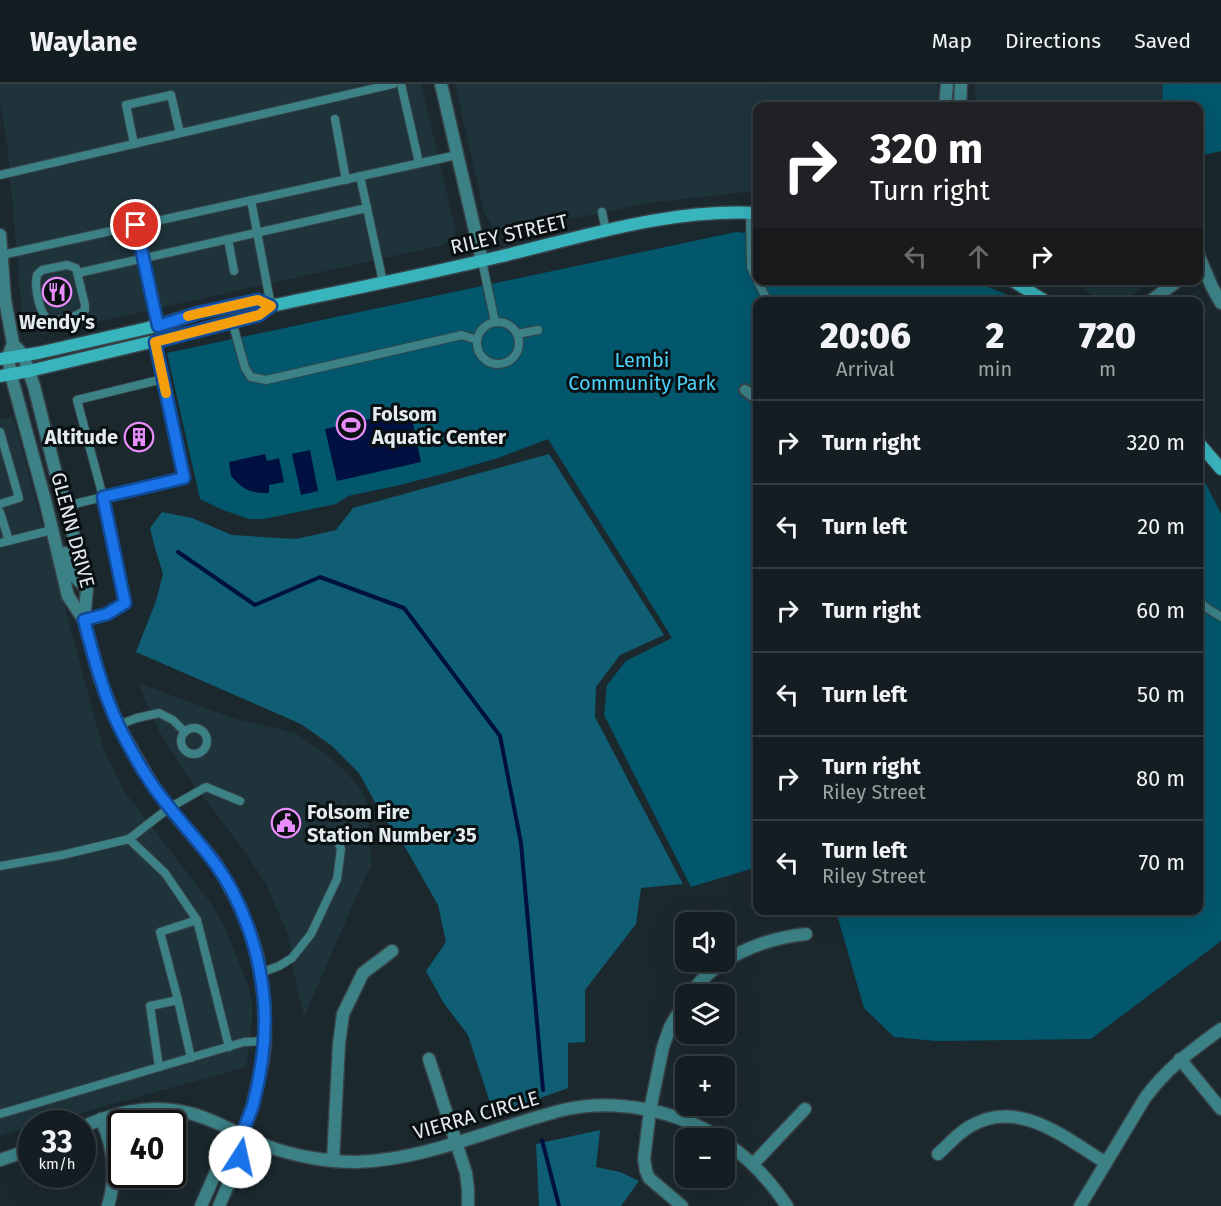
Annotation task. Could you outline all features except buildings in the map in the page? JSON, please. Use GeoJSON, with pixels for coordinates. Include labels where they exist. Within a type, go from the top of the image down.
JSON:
{"type":"FeatureCollection","features":[{"type":"Feature","properties":{"kind":"main road","name":"RILEY STREET"},"geometry":{"type":"LineString","coordinates":[[5,376],[155,342],[259,315],[271,306],[482,261],[644,222],[683,216],[753,212]]}},
{"type":"Feature","properties":{"kind":"main road"},"geometry":{"type":"LineString","coordinates":[[1019,285],[1039,297]]}},
{"type":"Feature","properties":{"kind":"main road","name":"RILEY STREET"},"geometry":{"type":"LineString","coordinates":[[4,358],[38,353],[158,326],[198,313],[258,300],[271,306]]}},
{"type":"Feature","properties":{"kind":"main road"},"geometry":{"type":"LineString","coordinates":[[1203,448],[1221,470]]}},
{"type":"Feature","properties":{"kind":"street"},"geometry":{"type":"LineString","coordinates":[[441,84],[460,149],[482,261]]}},
{"type":"Feature","properties":{"kind":"street"},"geometry":{"type":"LineString","coordinates":[[945,102],[947,84]]}},
{"type":"Feature","properties":{"kind":"street"},"geometry":{"type":"LineString","coordinates":[[960,102],[961,84]]}},
{"type":"Feature","properties":{"kind":"street","name":"GLENN DRIVE"},"geometry":{"type":"LineString","coordinates":[[0,235],[3,299],[13,343],[23,355],[34,386],[87,589],[84,620]]}},
{"type":"Feature","properties":{"kind":"street"},"geometry":{"type":"LineString","coordinates":[[1203,273],[1221,303]]}},
{"type":"Feature","properties":{"kind":"street"},"geometry":{"type":"LineString","coordinates":[[1156,297],[1172,285]]}},
{"type":"Feature","properties":{"kind":"street","name":"GLENN DRIVE"},"geometry":{"type":"LineString","coordinates":[[13,343],[4,358],[5,376],[52,530],[68,596],[84,620],[100,679],[118,725],[146,775],[169,808],[215,862],[239,905],[258,958],[264,1000],[263,1060],[255,1098],[242,1134],[240,1157],[219,1206]]}},
{"type":"Feature","properties":{"kind":"street"},"geometry":{"type":"LineString","coordinates":[[745,390],[753,396]]}},
{"type":"Feature","properties":{"kind":"street"},"geometry":{"type":"LineString","coordinates":[[52,530],[58,532],[62,540],[72,574],[87,589]]}},
{"type":"Feature","properties":{"kind":"street"},"geometry":{"type":"LineString","coordinates":[[699,984],[724,962],[744,950],[764,942],[806,934]]}},
{"type":"Feature","properties":{"kind":"street"},"geometry":{"type":"LineString","coordinates":[[333,1161],[339,1044],[343,1014],[363,973],[392,951]]}},
{"type":"Feature","properties":{"kind":"street"},"geometry":{"type":"LineString","coordinates":[[675,1019],[663,1047],[650,1110],[644,1159],[649,1178],[682,1206]]}},
{"type":"Feature","properties":{"kind":"street"},"geometry":{"type":"LineString","coordinates":[[1080,1206],[1150,1091],[1180,1059],[1221,1029]]}},
{"type":"Feature","properties":{"kind":"street"},"geometry":{"type":"LineString","coordinates":[[429,1059],[466,1173],[468,1206]]}},
{"type":"Feature","properties":{"kind":"street"},"geometry":{"type":"LineString","coordinates":[[1180,1059],[1221,1109]]}},
{"type":"Feature","properties":{"kind":"street","name":"VIERRA CIRCLE"},"geometry":{"type":"LineString","coordinates":[[96,1121],[122,1112],[141,1109],[170,1110],[199,1116],[267,1146],[333,1161],[376,1161],[400,1157],[564,1110],[608,1106],[650,1110],[670,1115],[701,1128]]}},
{"type":"Feature","properties":{"kind":"street"},"geometry":{"type":"LineString","coordinates":[[753,1164],[805,1109]]}},
{"type":"Feature","properties":{"kind":"street"},"geometry":{"type":"LineString","coordinates":[[938,1154],[968,1128],[986,1119],[1006,1116],[1027,1118],[1036,1122],[1106,1163]]}},
{"type":"Feature","properties":{"kind":"street"},"geometry":{"type":"LineString","coordinates":[[101,1119],[109,1138],[114,1173],[108,1206]]}},
{"type":"Feature","properties":{"kind":"street","name":"GLENN DRIVE"},"geometry":{"type":"LineString","coordinates":[[201,1206],[225,1151],[242,1134]]}},
{"type":"Feature","properties":{"kind":"street"},"geometry":{"type":"LineString","coordinates":[[735,1150],[753,1164],[787,1206]]}},
{"type":"Feature","properties":{"kind":"street"},"geometry":{"type":"LineString","coordinates":[[0,1160],[18,1154]]}},
{"type":"Feature","properties":{"kind":"lane"},"geometry":{"type":"LineString","coordinates":[[0,175],[393,84]]}},
{"type":"Feature","properties":{"kind":"lane"},"geometry":{"type":"LineString","coordinates":[[400,84],[419,164]]}},
{"type":"Feature","properties":{"kind":"lane"},"geometry":{"type":"LineString","coordinates":[[134,144],[126,105],[171,95],[180,133]]}},
{"type":"Feature","properties":{"kind":"lane"},"geometry":{"type":"LineString","coordinates":[[335,119],[346,180]]}},
{"type":"Feature","properties":{"kind":"lane"},"geometry":{"type":"LineString","coordinates":[[2,255],[419,164],[460,149]]}},
{"type":"Feature","properties":{"kind":"lane"},"geometry":{"type":"LineString","coordinates":[[360,176],[383,282]]}},
{"type":"Feature","properties":{"kind":"lane"},"geometry":{"type":"LineString","coordinates":[[251,200],[271,306]]}},
{"type":"Feature","properties":{"kind":"lane"},"geometry":{"type":"LineString","coordinates":[[78,273],[367,208]]}},
{"type":"Feature","properties":{"kind":"lane"},"geometry":{"type":"LineString","coordinates":[[602,212],[606,231]]}},
{"type":"Feature","properties":{"kind":"lane"},"geometry":{"type":"LineString","coordinates":[[136,225],[158,326]]}},
{"type":"Feature","properties":{"kind":"lane"},"geometry":{"type":"LineString","coordinates":[[228,239],[234,271]]}},
{"type":"Feature","properties":{"kind":"lane"},"geometry":{"type":"LineString","coordinates":[[753,240],[753,269]]}},
{"type":"Feature","properties":{"kind":"lane"},"geometry":{"type":"LineString","coordinates":[[482,261],[495,322]]}},
{"type":"Feature","properties":{"kind":"lane"},"geometry":{"type":"LineString","coordinates":[[67,265],[76,268],[78,273],[85,310],[80,314],[62,319],[48,320],[42,314],[35,285],[39,272],[55,266],[67,265]]}},
{"type":"Feature","properties":{"kind":"lane"},"geometry":{"type":"LineString","coordinates":[[232,321],[245,368],[251,376],[266,380],[462,335],[477,340]]}},
{"type":"Feature","properties":{"kind":"lane"},"geometry":{"type":"LineString","coordinates":[[501,322],[508,324],[517,334],[519,348],[516,355],[505,363],[498,365],[490,363],[484,359],[477,347],[477,340],[483,328],[488,324],[501,322]]}},
{"type":"Feature","properties":{"kind":"lane"},"geometry":{"type":"LineString","coordinates":[[517,334],[538,330]]}},
{"type":"Feature","properties":{"kind":"lane"},"geometry":{"type":"LineString","coordinates":[[66,506],[184,478],[155,342]]}},
{"type":"Feature","properties":{"kind":"lane"},"geometry":{"type":"LineString","coordinates":[[84,620],[107,614],[125,603],[103,497],[77,400],[163,379]]}},
{"type":"Feature","properties":{"kind":"lane"},"geometry":{"type":"LineString","coordinates":[[0,432],[19,498],[0,504]]}},
{"type":"Feature","properties":{"kind":"lane"},"geometry":{"type":"LineString","coordinates":[[0,512],[2,525],[9,541]]}},
{"type":"Feature","properties":{"kind":"lane"},"geometry":{"type":"LineString","coordinates":[[0,543],[52,530]]}},
{"type":"Feature","properties":{"kind":"lane"},"geometry":{"type":"LineString","coordinates":[[1203,605],[1221,617]]}},
{"type":"Feature","properties":{"kind":"lane"},"geometry":{"type":"LineString","coordinates":[[118,725],[159,713],[173,720],[185,732]]}},
{"type":"Feature","properties":{"kind":"lane"},"geometry":{"type":"LineString","coordinates":[[0,866],[129,839],[169,808],[206,787],[240,801]]}},
{"type":"Feature","properties":{"kind":"lane"},"geometry":{"type":"LineString","coordinates":[[260,973],[292,958],[311,934],[337,879],[341,849],[335,834]]}},
{"type":"Feature","properties":{"kind":"lane"},"geometry":{"type":"LineString","coordinates":[[129,839],[165,873],[197,920],[229,1047]]}},
{"type":"Feature","properties":{"kind":"lane"},"geometry":{"type":"LineString","coordinates":[[191,1058],[160,932],[197,920]]}},
{"type":"Feature","properties":{"kind":"lane"},"geometry":{"type":"LineString","coordinates":[[159,1067],[150,1006],[178,1000]]}},
{"type":"Feature","properties":{"kind":"lane"},"geometry":{"type":"LineString","coordinates":[[0,1114],[243,1042],[265,1041]]}},
{"type":"Feature","properties":{"kind":"shaded area"},"geometry":{"type":"Polygon","coordinates":[[[0,84],[421,84],[456,231],[453,238],[439,246],[39,333],[31,329],[22,315],[0,84]]]}},
{"type":"Feature","properties":{"kind":"shaded area"},"geometry":{"type":"Polygon","coordinates":[[[455,84],[938,84],[937,102],[753,102],[753,192],[640,204],[505,231],[493,228],[484,213],[455,84]]]}},
{"type":"Feature","properties":{"kind":"shaded area"},"geometry":{"type":"Polygon","coordinates":[[[975,84],[1163,84],[1162,102],[975,102],[975,84]]]}},
{"type":"Feature","properties":{"kind":"shaded area"},"geometry":{"type":"Polygon","coordinates":[[[1079,285],[1145,285],[1129,297],[1095,297],[1079,285]]]}},
{"type":"Feature","properties":{"kind":"shaded area"},"geometry":{"type":"Polygon","coordinates":[[[410,410],[421,462],[337,481],[325,429],[410,410]]]}},
{"type":"Feature","properties":{"kind":"shaded area"},"geometry":{"type":"Polygon","coordinates":[[[13,417],[103,748],[124,791],[210,902],[225,927],[248,985],[252,1002],[252,1023],[246,1067],[92,1110],[18,1110],[18,1131],[0,1136],[0,420],[13,417]]]}},
{"type":"Feature","properties":{"kind":"shaded area"},"geometry":{"type":"Polygon","coordinates":[[[310,450],[318,491],[301,495],[292,454],[310,450]]]}},
{"type":"Feature","properties":{"kind":"shaded area"},"geometry":{"type":"Polygon","coordinates":[[[265,454],[267,461],[279,458],[284,482],[269,485],[269,493],[247,490],[231,476],[229,462],[265,454]]]}},
{"type":"Feature","properties":{"kind":"shaded area"},"geometry":{"type":"Polygon","coordinates":[[[549,454],[664,635],[620,655],[596,687],[595,717],[683,884],[641,888],[636,924],[585,990],[585,1042],[568,1043],[568,1088],[499,1113],[491,1106],[468,1035],[443,1002],[426,971],[446,942],[438,905],[405,847],[382,815],[359,773],[332,746],[301,724],[136,652],[156,601],[163,574],[150,528],[162,512],[192,518],[232,535],[296,539],[336,530],[353,508],[549,454]]]}},
{"type":"Feature","properties":{"kind":"shaded area"},"geometry":{"type":"Polygon","coordinates":[[[138,683],[236,719],[297,734],[332,759],[347,773],[359,787],[366,801],[372,864],[304,1017],[294,974],[289,937],[266,884],[246,853],[187,776],[159,731],[138,683]]]}},
{"type":"Feature","properties":{"kind":"shaded area"},"geometry":{"type":"Polygon","coordinates":[[[600,1130],[596,1167],[620,1172],[639,1181],[621,1206],[539,1206],[536,1144],[600,1130]]]}},
{"type":"Feature","properties":{"kind":"green space"},"geometry":{"type":"Polygon","coordinates":[[[1163,84],[1221,84],[1221,151],[1203,155],[1203,102],[1162,102],[1163,84]]]}},
{"type":"Feature","properties":{"kind":"green space","name":"Lembi Community Park"},"geometry":{"type":"Polygon","coordinates":[[[736,232],[753,234],[753,285],[984,285],[1012,297],[753,297],[753,868],[691,887],[604,715],[607,685],[626,661],[672,638],[548,439],[501,457],[450,472],[348,496],[336,504],[264,519],[249,519],[200,499],[167,353],[736,232]]]}},
{"type":"Feature","properties":{"kind":"green space"},"geometry":{"type":"Polygon","coordinates":[[[1203,478],[1221,514],[1221,941],[1091,1039],[936,1041],[894,1037],[864,1008],[837,915],[1203,915],[1203,478]]]}},
{"type":"Feature","properties":{"kind":"waterway"},"geometry":{"type":"LineString","coordinates":[[178,552],[255,605],[320,577],[404,608],[500,736],[521,843],[543,1090]]}},
{"type":"Feature","properties":{"kind":"waterway"},"geometry":{"type":"LineString","coordinates":[[542,1140],[559,1206]]}},
{"type":"Feature","properties":{"kind":"slow traffic"},"geometry":{"type":"LineString","coordinates":[[166,393],[155,342],[259,315],[271,306],[258,300],[188,316]]}},
{"type":"Feature","properties":{"kind":"place","name":"Wendy's"},"geometry":{"type":"Point","coordinates":[57,292]}},
{"type":"Feature","properties":{"kind":"place","name":"Folsom Aquatic Center"},"geometry":{"type":"Point","coordinates":[351,425]}},
{"type":"Feature","properties":{"kind":"place","name":"Altitude"},"geometry":{"type":"Point","coordinates":[139,437]}},
{"type":"Feature","properties":{"kind":"place","name":"Folsom Fire Station Number 35"},"geometry":{"type":"Point","coordinates":[286,823]}},
{"type":"Feature","properties":{"kind":"route"},"geometry":{"type":"LineString","coordinates":[[136,225],[158,326],[198,313],[258,300],[271,306],[259,315],[155,342],[184,478],[103,497],[125,603],[107,614],[84,620],[100,679],[118,725],[152,784],[169,808],[215,862],[239,905],[258,958],[264,1000],[265,1041],[252,1108],[242,1134],[240,1157]]}}]}
